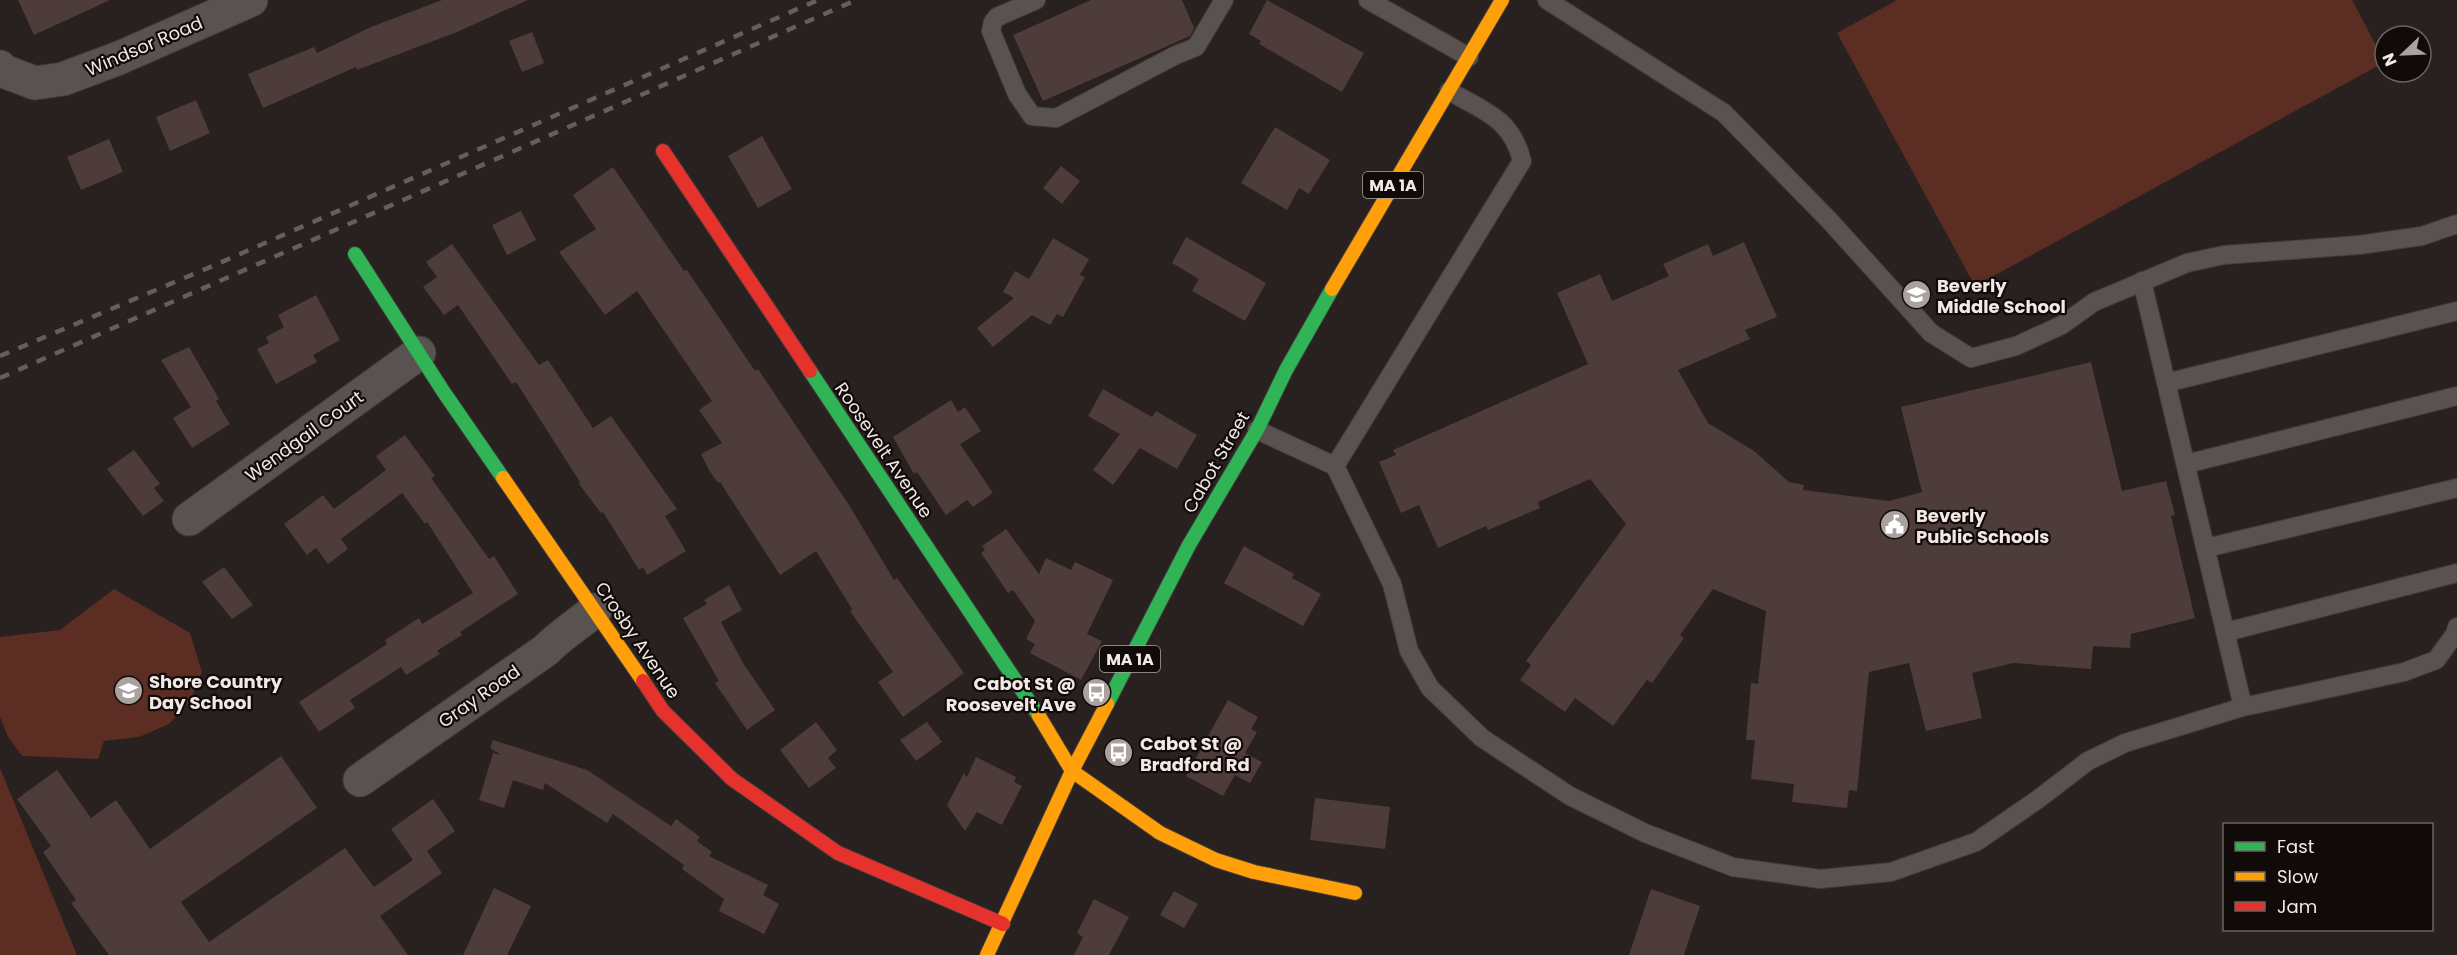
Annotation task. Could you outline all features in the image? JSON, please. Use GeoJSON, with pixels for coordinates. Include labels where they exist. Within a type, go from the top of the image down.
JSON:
{"type":"FeatureCollection","features":[{"type":"Feature","properties":{"kind":"main road","name":"Cabot Street"},"geometry":{"type":"LineString","coordinates":[[987,955],[1072,771],[1189,545],[1257,429],[1286,370],[1342,271],[1502,0]]}},
{"type":"Feature","properties":{"kind":"main road","name":"Roosevelt Avenue"},"geometry":{"type":"LineString","coordinates":[[663,151],[1019,684],[1072,771]]}},
{"type":"Feature","properties":{"kind":"main road","name":"Crosby Avenue"},"geometry":{"type":"LineString","coordinates":[[355,254],[419,353],[663,711],[732,779],[838,853],[1003,924]]}},
{"type":"Feature","properties":{"kind":"main road"},"geometry":{"type":"LineString","coordinates":[[1072,771],[1160,833],[1216,860],[1254,872],[1355,893]]}},
{"type":"Feature","properties":{"kind":"street","name":"Windsor Road"},"geometry":{"type":"LineString","coordinates":[[0,67],[3,71],[35,83],[63,80],[251,0]]}},
{"type":"Feature","properties":{"kind":"street","name":"Wendgail Court"},"geometry":{"type":"LineString","coordinates":[[189,519],[419,353]]}},
{"type":"Feature","properties":{"kind":"street","name":"Gray Road"},"geometry":{"type":"LineString","coordinates":[[360,780],[546,650],[556,639],[575,628],[596,610]]}},
{"type":"Feature","properties":{"kind":"lane"},"geometry":{"type":"LineString","coordinates":[[1036,0],[998,17],[993,22],[991,31],[1017,94],[1032,116],[1056,118],[1176,55],[1196,47],[1224,0]]}},
{"type":"Feature","properties":{"kind":"lane"},"geometry":{"type":"LineString","coordinates":[[1368,0],[1469,57]]}},
{"type":"Feature","properties":{"kind":"lane"},"geometry":{"type":"LineString","coordinates":[[1547,0],[1724,113],[1829,220],[1931,333],[1971,358],[2016,346],[2062,325],[2094,302],[2187,262],[2224,255],[2275,253],[2422,236],[2457,224]]}},
{"type":"Feature","properties":{"kind":"lane"},"geometry":{"type":"LineString","coordinates":[[1335,466],[1522,161],[1518,145],[1505,123],[1449,91]]}},
{"type":"Feature","properties":{"kind":"lane"},"geometry":{"type":"LineString","coordinates":[[2142,281],[2243,707]]}},
{"type":"Feature","properties":{"kind":"lane"},"geometry":{"type":"LineString","coordinates":[[2166,383],[2457,312]]}},
{"type":"Feature","properties":{"kind":"lane"},"geometry":{"type":"LineString","coordinates":[[2186,464],[2457,396]]}},
{"type":"Feature","properties":{"kind":"lane"},"geometry":{"type":"LineString","coordinates":[[1257,429],[1335,466],[1392,584],[1409,651],[1430,688],[1482,738],[1570,796],[1645,833],[1733,867],[1820,879],[1890,873],[1976,842],[2037,800],[2088,760],[2125,743],[2243,707],[2404,672],[2436,660],[2455,634],[2457,627]]}},
{"type":"Feature","properties":{"kind":"lane"},"geometry":{"type":"LineString","coordinates":[[2206,548],[2457,488]]}},
{"type":"Feature","properties":{"kind":"lane"},"geometry":{"type":"LineString","coordinates":[[2226,632],[2457,573]]}},
{"type":"Feature","properties":{"kind":"shaded area"},"geometry":{"type":"Polygon","coordinates":[[[1897,0],[2352,0],[2373,39],[2373,69],[1975,286],[1837,33],[1897,0]]]}},
{"type":"Feature","properties":{"kind":"shaded area"},"geometry":{"type":"Polygon","coordinates":[[[114,589],[190,633],[202,672],[190,701],[169,724],[139,737],[104,741],[98,759],[22,756],[8,737],[0,717],[0,637],[60,630],[114,589]]]}},
{"type":"Feature","properties":{"kind":"shaded area"},"geometry":{"type":"Polygon","coordinates":[[[0,768],[77,955],[0,955],[0,768]]]}},
{"type":"Feature","properties":{"kind":"building"},"geometry":{"type":"Polygon","coordinates":[[[18,0],[110,0],[34,35],[18,0]]]}},
{"type":"Feature","properties":{"kind":"building"},"geometry":{"type":"Polygon","coordinates":[[[442,0],[528,0],[457,32],[357,70],[356,67],[263,108],[248,74],[314,47],[317,53],[371,27],[442,0]]]}},
{"type":"Feature","properties":{"kind":"building"},"geometry":{"type":"Polygon","coordinates":[[[1091,0],[1182,0],[1194,28],[1190,36],[1043,101],[1013,35],[1091,0]]]}},
{"type":"Feature","properties":{"kind":"building"},"geometry":{"type":"Polygon","coordinates":[[[1267,0],[1364,53],[1342,92],[1259,44],[1261,41],[1249,34],[1267,0]]]}},
{"type":"Feature","properties":{"kind":"building"},"geometry":{"type":"Polygon","coordinates":[[[532,32],[544,63],[522,72],[509,41],[532,32]]]}},
{"type":"Feature","properties":{"kind":"building"},"geometry":{"type":"Polygon","coordinates":[[[196,100],[210,133],[170,151],[156,117],[196,100]]]}},
{"type":"Feature","properties":{"kind":"building"},"geometry":{"type":"Polygon","coordinates":[[[1275,127],[1330,160],[1309,194],[1299,188],[1287,210],[1241,183],[1275,127]]]}},
{"type":"Feature","properties":{"kind":"building"},"geometry":{"type":"Polygon","coordinates":[[[762,136],[792,189],[758,208],[728,156],[762,136]]]}},
{"type":"Feature","properties":{"kind":"building"},"geometry":{"type":"Polygon","coordinates":[[[109,139],[123,172],[81,190],[67,157],[109,139]]]}},
{"type":"Feature","properties":{"kind":"building"},"geometry":{"type":"Polygon","coordinates":[[[1061,166],[1080,181],[1062,204],[1043,188],[1061,166]]]}},
{"type":"Feature","properties":{"kind":"building"},"geometry":{"type":"Polygon","coordinates":[[[613,167],[684,271],[687,270],[755,371],[758,369],[849,505],[894,580],[897,578],[964,673],[903,717],[878,682],[893,672],[850,611],[852,609],[816,551],[780,575],[720,482],[718,483],[709,470],[701,454],[722,443],[699,410],[712,401],[637,291],[605,315],[559,252],[596,229],[573,195],[613,167]]]}},
{"type":"Feature","properties":{"kind":"building"},"geometry":{"type":"Polygon","coordinates":[[[521,211],[536,240],[507,255],[492,225],[521,211]]]}},
{"type":"Feature","properties":{"kind":"building"},"geometry":{"type":"Polygon","coordinates":[[[1186,237],[1266,283],[1245,321],[1192,291],[1199,279],[1172,263],[1186,237]]]}},
{"type":"Feature","properties":{"kind":"building"},"geometry":{"type":"Polygon","coordinates":[[[1053,238],[1089,259],[1080,275],[1085,277],[1063,317],[1057,314],[1050,325],[1032,315],[993,347],[977,328],[1014,298],[1003,292],[1015,271],[1029,279],[1053,238]]]}},
{"type":"Feature","properties":{"kind":"building","name":"Beverly Public Schools"},"geometry":{"type":"Polygon","coordinates":[[[1744,242],[1777,317],[1745,330],[1750,339],[1678,370],[1708,423],[1754,451],[1789,482],[1804,485],[1803,490],[1889,501],[1922,492],[1901,407],[2091,362],[2122,491],[2166,481],[2175,515],[2171,516],[2195,618],[2131,634],[2130,648],[2093,646],[2091,669],[2013,663],[1972,673],[1982,718],[1926,731],[1909,663],[1869,672],[1857,791],[1849,790],[1847,808],[1792,802],[1794,784],[1751,779],[1755,740],[1746,740],[1751,683],[1758,684],[1766,611],[1713,589],[1680,635],[1684,638],[1652,683],[1647,680],[1613,726],[1575,698],[1565,712],[1520,680],[1531,665],[1526,661],[1626,524],[1590,479],[1538,502],[1540,508],[1488,530],[1486,526],[1438,548],[1419,505],[1401,513],[1379,462],[1396,455],[1393,450],[1588,364],[1557,293],[1600,274],[1612,301],[1669,276],[1663,264],[1708,244],[1713,256],[1744,242]]]}},
{"type":"Feature","properties":{"kind":"building"},"geometry":{"type":"Polygon","coordinates":[[[452,244],[539,365],[548,360],[593,428],[611,416],[677,509],[665,516],[686,551],[647,575],[643,567],[639,570],[603,512],[601,513],[579,484],[580,482],[516,382],[512,384],[458,305],[444,315],[423,287],[437,277],[426,262],[452,244]]]}},
{"type":"Feature","properties":{"kind":"building"},"geometry":{"type":"Polygon","coordinates":[[[316,295],[340,340],[313,355],[317,362],[276,384],[257,349],[269,343],[266,337],[284,327],[278,315],[316,295]]]}},
{"type":"Feature","properties":{"kind":"building"},"geometry":{"type":"Polygon","coordinates":[[[189,347],[219,399],[216,401],[230,424],[192,448],[173,418],[191,407],[161,360],[189,347]]]}},
{"type":"Feature","properties":{"kind":"building"},"geometry":{"type":"Polygon","coordinates":[[[1103,389],[1152,417],[1156,411],[1197,435],[1177,469],[1140,448],[1113,485],[1093,470],[1120,434],[1088,416],[1103,389]]]}},
{"type":"Feature","properties":{"kind":"building"},"geometry":{"type":"Polygon","coordinates":[[[951,400],[958,412],[965,407],[981,431],[960,444],[993,493],[973,507],[967,500],[946,515],[917,472],[914,474],[893,437],[951,400]]]}},
{"type":"Feature","properties":{"kind":"building"},"geometry":{"type":"Polygon","coordinates":[[[405,435],[435,476],[431,478],[489,559],[494,556],[518,594],[460,632],[462,635],[437,651],[440,654],[406,675],[401,667],[350,700],[355,708],[319,732],[299,702],[387,644],[385,640],[419,618],[422,624],[473,593],[427,522],[425,524],[402,493],[341,539],[348,549],[328,564],[316,548],[307,555],[284,524],[323,495],[334,509],[386,470],[376,456],[405,435]]]}},
{"type":"Feature","properties":{"kind":"building"},"geometry":{"type":"Polygon","coordinates":[[[134,450],[160,484],[154,488],[164,501],[143,516],[107,469],[134,450]]]}},
{"type":"Feature","properties":{"kind":"building"},"geometry":{"type":"Polygon","coordinates":[[[1006,529],[1039,574],[1046,558],[1071,570],[1075,562],[1113,580],[1087,634],[1102,641],[1081,680],[1030,653],[1035,644],[1026,639],[1035,621],[1013,590],[1008,593],[981,553],[985,550],[982,546],[1006,529]]]}},
{"type":"Feature","properties":{"kind":"building"},"geometry":{"type":"Polygon","coordinates":[[[1244,546],[1294,574],[1292,578],[1321,594],[1303,626],[1224,583],[1244,546]]]}},
{"type":"Feature","properties":{"kind":"building"},"geometry":{"type":"Polygon","coordinates":[[[224,567],[253,605],[232,619],[202,582],[224,567]]]}},
{"type":"Feature","properties":{"kind":"building"},"geometry":{"type":"Polygon","coordinates":[[[729,585],[742,610],[721,622],[743,663],[775,710],[747,730],[715,683],[719,681],[683,618],[707,604],[704,600],[729,585]]]}},
{"type":"Feature","properties":{"kind":"building"},"geometry":{"type":"Polygon","coordinates":[[[1228,700],[1258,717],[1251,729],[1257,732],[1245,753],[1262,762],[1250,783],[1235,775],[1223,796],[1186,776],[1228,700]]]}},
{"type":"Feature","properties":{"kind":"building"},"geometry":{"type":"Polygon","coordinates":[[[816,722],[837,750],[828,758],[836,768],[809,788],[780,750],[816,722]]]}},
{"type":"Feature","properties":{"kind":"building"},"geometry":{"type":"Polygon","coordinates":[[[927,722],[942,742],[916,761],[900,740],[927,722]]]}},
{"type":"Feature","properties":{"kind":"building"},"geometry":{"type":"Polygon","coordinates":[[[493,740],[587,770],[671,826],[676,819],[700,837],[697,841],[712,852],[709,856],[768,885],[763,895],[779,904],[764,934],[719,911],[724,899],[682,869],[684,865],[613,814],[607,823],[545,783],[543,790],[513,780],[504,808],[479,800],[493,753],[501,755],[490,748],[493,740]]]}},
{"type":"Feature","properties":{"kind":"building"},"geometry":{"type":"Polygon","coordinates":[[[281,756],[317,808],[181,902],[209,942],[345,848],[374,887],[413,860],[391,829],[433,799],[455,831],[427,851],[442,873],[380,916],[408,955],[109,955],[71,903],[76,900],[43,852],[51,846],[17,799],[57,770],[91,818],[116,800],[150,849],[281,756]]]}},
{"type":"Feature","properties":{"kind":"building"},"geometry":{"type":"Polygon","coordinates":[[[976,757],[1016,777],[1014,782],[1022,786],[1002,825],[977,812],[965,831],[947,805],[964,773],[967,777],[976,757]]]}},
{"type":"Feature","properties":{"kind":"building"},"geometry":{"type":"Polygon","coordinates":[[[1315,798],[1390,807],[1385,849],[1310,840],[1315,798]]]}},
{"type":"Feature","properties":{"kind":"building"},"geometry":{"type":"Polygon","coordinates":[[[494,888],[531,906],[507,955],[463,955],[494,888]]]}},
{"type":"Feature","properties":{"kind":"building"},"geometry":{"type":"Polygon","coordinates":[[[1651,889],[1700,906],[1684,955],[1629,955],[1651,889]]]}},
{"type":"Feature","properties":{"kind":"building"},"geometry":{"type":"Polygon","coordinates":[[[1174,891],[1198,904],[1184,928],[1160,915],[1174,891]]]}},
{"type":"Feature","properties":{"kind":"building"},"geometry":{"type":"Polygon","coordinates":[[[1094,899],[1129,917],[1109,955],[1074,955],[1083,937],[1077,933],[1094,899]]]}},
{"type":"Feature","properties":{"kind":"railway"},"geometry":{"type":"LineString","coordinates":[[0,356],[215,265],[818,0]]}},
{"type":"Feature","properties":{"kind":"railway"},"geometry":{"type":"LineString","coordinates":[[0,378],[856,0]]}},
{"type":"Feature","properties":{"kind":"traffic: fast"},"geometry":{"type":"LineString","coordinates":[[355,254],[443,391],[503,478]]}},
{"type":"Feature","properties":{"kind":"traffic: fast"},"geometry":{"type":"LineString","coordinates":[[1107,704],[1189,545],[1257,430],[1286,370],[1332,289]]}},
{"type":"Feature","properties":{"kind":"traffic: fast"},"geometry":{"type":"LineString","coordinates":[[810,371],[1039,716]]}},
{"type":"Feature","properties":{"kind":"traffic: slow"},"geometry":{"type":"LineString","coordinates":[[1332,289],[1502,0]]}},
{"type":"Feature","properties":{"kind":"traffic: slow"},"geometry":{"type":"LineString","coordinates":[[503,478],[643,681]]}},
{"type":"Feature","properties":{"kind":"traffic: slow"},"geometry":{"type":"LineString","coordinates":[[987,955],[1072,771],[1107,704]]}},
{"type":"Feature","properties":{"kind":"traffic: slow"},"geometry":{"type":"LineString","coordinates":[[1039,716],[1072,771],[1160,833],[1216,860],[1254,872],[1355,893]]}},
{"type":"Feature","properties":{"kind":"traffic: jam"},"geometry":{"type":"LineString","coordinates":[[663,151],[810,371]]}},
{"type":"Feature","properties":{"kind":"traffic: jam"},"geometry":{"type":"LineString","coordinates":[[643,681],[663,711],[732,779],[838,853],[1003,924]]}},
{"type":"Feature","properties":{"kind":"place","name":"Beverly Middle School"},"geometry":{"type":"Point","coordinates":[1916,295]}},
{"type":"Feature","properties":{"kind":"place","name":"Beverly Public Schools"},"geometry":{"type":"Point","coordinates":[1895,525]}},
{"type":"Feature","properties":{"kind":"place","name":"Shore Country Day School"},"geometry":{"type":"Point","coordinates":[128,691]}},
{"type":"Feature","properties":{"kind":"place","name":"Cabot St @ Roosevelt Ave"},"geometry":{"type":"Point","coordinates":[1097,693]}},
{"type":"Feature","properties":{"kind":"place","name":"Cabot St @ Bradford Rd"},"geometry":{"type":"Point","coordinates":[1119,753]}}]}
